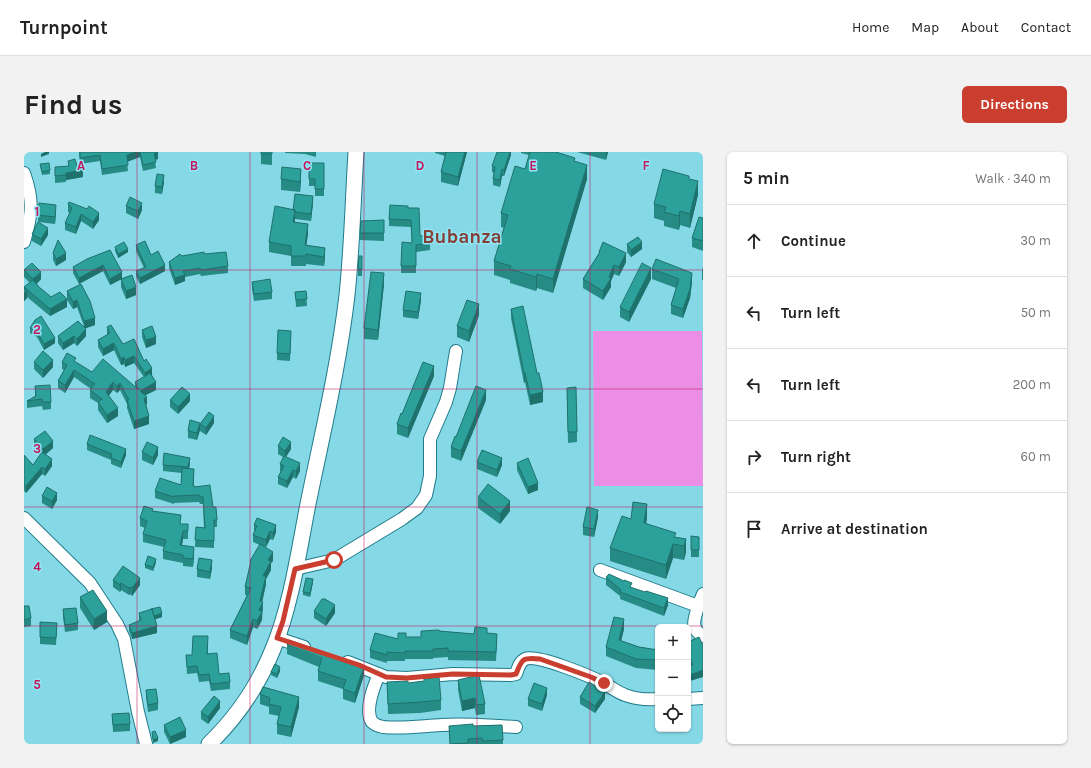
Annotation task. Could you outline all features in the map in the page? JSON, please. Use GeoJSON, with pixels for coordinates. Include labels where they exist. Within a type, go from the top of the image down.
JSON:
{"type":"FeatureCollection","features":[{"type":"Feature","properties":{"kind":"main road"},"geometry":{"type":"LineString","coordinates":[[209,744],[242,705],[261,675],[273,650],[283,621],[295,569],[334,374],[346,296],[356,152]]}},
{"type":"Feature","properties":{"kind":"street"},"geometry":{"type":"LineString","coordinates":[[24,173],[32,199],[30,220],[24,242]]}},
{"type":"Feature","properties":{"kind":"street"},"geometry":{"type":"LineString","coordinates":[[295,569],[334,560],[402,520],[417,508],[426,495],[430,476],[430,439],[446,402],[450,388],[456,351]]}},
{"type":"Feature","properties":{"kind":"street"},"geometry":{"type":"LineString","coordinates":[[24,518],[90,583],[117,624],[125,644],[138,712],[146,744]]}},
{"type":"Feature","properties":{"kind":"street"},"geometry":{"type":"LineString","coordinates":[[600,570],[698,606]]}},
{"type":"Feature","properties":{"kind":"street"},"geometry":{"type":"LineString","coordinates":[[703,594],[698,606],[694,628],[696,632],[703,636]]}},
{"type":"Feature","properties":{"kind":"street"},"geometry":{"type":"LineString","coordinates":[[277,638],[318,652]]}},
{"type":"Feature","properties":{"kind":"street"},"geometry":{"type":"LineString","coordinates":[[338,658],[359,665],[386,677],[407,678],[453,674],[511,675],[516,674],[521,662],[526,659],[540,659],[591,677],[623,694],[639,699],[655,699]]}},
{"type":"Feature","properties":{"kind":"street"},"geometry":{"type":"LineString","coordinates":[[379,674],[370,701],[369,714],[372,721],[376,725],[383,727],[453,725],[516,727]]}},
{"type":"Feature","properties":{"kind":"street"},"geometry":{"type":"LineString","coordinates":[[691,699],[703,698]]}},
{"type":"Feature","properties":{"kind":"shaded area"},"geometry":{"type":"Polygon","coordinates":[[[593,331],[702,331],[703,486],[594,486],[593,331]]]}},
{"type":"Feature","properties":{"kind":"building"},"geometry":{"type":"Polygon","coordinates":[[[80,152],[136,152],[127,155],[128,165],[102,169],[100,155],[80,158],[80,152]]]}},
{"type":"Feature","properties":{"kind":"building"},"geometry":{"type":"Polygon","coordinates":[[[140,152],[158,152],[154,154],[156,162],[143,165],[140,152]]]}},
{"type":"Feature","properties":{"kind":"building"},"geometry":{"type":"Polygon","coordinates":[[[261,152],[272,152],[272,154],[261,154],[261,152]]]}},
{"type":"Feature","properties":{"kind":"building"},"geometry":{"type":"Polygon","coordinates":[[[446,152],[465,152],[458,177],[441,172],[446,152]]]}},
{"type":"Feature","properties":{"kind":"building"},"geometry":{"type":"Polygon","coordinates":[[[497,152],[510,152],[504,170],[502,169],[500,180],[493,179],[495,167],[492,166],[497,152]]]}},
{"type":"Feature","properties":{"kind":"building"},"geometry":{"type":"Polygon","coordinates":[[[530,152],[556,152],[575,158],[574,161],[587,165],[553,279],[537,274],[536,277],[510,269],[511,266],[494,261],[508,215],[501,213],[515,166],[525,169],[530,152]]]}},
{"type":"Feature","properties":{"kind":"building"},"geometry":{"type":"Polygon","coordinates":[[[75,159],[77,166],[82,166],[83,170],[66,173],[66,175],[55,176],[55,167],[69,166],[68,161],[75,159]]]}},
{"type":"Feature","properties":{"kind":"building"},"geometry":{"type":"Polygon","coordinates":[[[49,163],[50,170],[42,172],[40,164],[49,163]]]}},
{"type":"Feature","properties":{"kind":"building"},"geometry":{"type":"Polygon","coordinates":[[[309,163],[324,163],[324,189],[315,189],[315,179],[309,179],[309,163]]]}},
{"type":"Feature","properties":{"kind":"building"},"geometry":{"type":"Polygon","coordinates":[[[282,167],[301,169],[300,182],[281,179],[282,167]]]}},
{"type":"Feature","properties":{"kind":"building"},"geometry":{"type":"Polygon","coordinates":[[[663,169],[689,176],[689,179],[698,181],[690,214],[680,211],[679,216],[664,212],[666,207],[654,204],[663,169]]]}},
{"type":"Feature","properties":{"kind":"building"},"geometry":{"type":"Polygon","coordinates":[[[157,174],[164,175],[162,187],[155,186],[157,174]]]}},
{"type":"Feature","properties":{"kind":"building"},"geometry":{"type":"Polygon","coordinates":[[[295,194],[313,196],[311,214],[295,212],[295,210],[293,210],[295,194]]]}},
{"type":"Feature","properties":{"kind":"building"},"geometry":{"type":"Polygon","coordinates":[[[130,197],[142,203],[138,211],[126,206],[130,197]]]}},
{"type":"Feature","properties":{"kind":"building"},"geometry":{"type":"Polygon","coordinates":[[[69,202],[87,209],[89,206],[99,213],[93,222],[81,214],[76,227],[65,223],[72,208],[68,204],[69,202]]]}},
{"type":"Feature","properties":{"kind":"building"},"geometry":{"type":"Polygon","coordinates":[[[39,203],[56,205],[55,217],[38,215],[39,203]]]}},
{"type":"Feature","properties":{"kind":"building"},"geometry":{"type":"Polygon","coordinates":[[[390,205],[419,208],[420,236],[429,235],[430,243],[416,245],[416,266],[401,266],[402,242],[412,243],[411,220],[389,219],[390,205]]]}},
{"type":"Feature","properties":{"kind":"building"},"geometry":{"type":"Polygon","coordinates":[[[275,206],[295,210],[293,222],[308,224],[305,245],[325,248],[324,257],[306,254],[306,256],[291,256],[291,246],[269,242],[275,206]]]}},
{"type":"Feature","properties":{"kind":"building"},"geometry":{"type":"Polygon","coordinates":[[[699,217],[703,218],[703,241],[692,238],[699,217]]]}},
{"type":"Feature","properties":{"kind":"building"},"geometry":{"type":"Polygon","coordinates":[[[384,220],[384,233],[360,233],[361,221],[384,220]]]}},
{"type":"Feature","properties":{"kind":"building"},"geometry":{"type":"Polygon","coordinates":[[[38,222],[48,228],[41,239],[32,234],[38,222]]]}},
{"type":"Feature","properties":{"kind":"building"},"geometry":{"type":"Polygon","coordinates":[[[638,237],[642,242],[631,250],[627,244],[638,237]]]}},
{"type":"Feature","properties":{"kind":"building"},"geometry":{"type":"Polygon","coordinates":[[[58,240],[66,253],[56,259],[53,253],[58,240]]]}},
{"type":"Feature","properties":{"kind":"building"},"geometry":{"type":"Polygon","coordinates":[[[145,241],[151,255],[158,251],[165,265],[140,278],[136,271],[146,267],[136,245],[145,241]]]}},
{"type":"Feature","properties":{"kind":"building"},"geometry":{"type":"Polygon","coordinates":[[[124,242],[128,249],[118,254],[115,247],[124,242]]]}},
{"type":"Feature","properties":{"kind":"building"},"geometry":{"type":"Polygon","coordinates":[[[603,242],[626,253],[619,267],[614,265],[609,277],[611,278],[603,291],[583,279],[600,252],[603,242]]]}},
{"type":"Feature","properties":{"kind":"building"},"geometry":{"type":"Polygon","coordinates":[[[110,250],[122,272],[110,279],[103,265],[79,278],[73,267],[87,259],[110,250]]]}},
{"type":"Feature","properties":{"kind":"building"},"geometry":{"type":"Polygon","coordinates":[[[204,252],[204,254],[226,252],[228,266],[183,271],[185,275],[175,278],[169,262],[180,254],[182,256],[204,252]]]}},
{"type":"Feature","properties":{"kind":"building"},"geometry":{"type":"Polygon","coordinates":[[[359,256],[362,256],[362,269],[358,269],[359,256]]]}},
{"type":"Feature","properties":{"kind":"building"},"geometry":{"type":"Polygon","coordinates":[[[656,259],[692,273],[690,289],[683,309],[671,305],[679,279],[652,269],[656,259]]]}},
{"type":"Feature","properties":{"kind":"building"},"geometry":{"type":"Polygon","coordinates":[[[32,263],[41,272],[33,279],[24,270],[32,263]]]}},
{"type":"Feature","properties":{"kind":"building"},"geometry":{"type":"Polygon","coordinates":[[[642,263],[651,268],[629,312],[620,307],[642,263]]]}},
{"type":"Feature","properties":{"kind":"building"},"geometry":{"type":"Polygon","coordinates":[[[371,272],[384,273],[378,330],[364,328],[371,272]]]}},
{"type":"Feature","properties":{"kind":"building"},"geometry":{"type":"Polygon","coordinates":[[[132,275],[136,287],[126,291],[121,279],[132,275]]]}},
{"type":"Feature","properties":{"kind":"building"},"geometry":{"type":"Polygon","coordinates":[[[270,279],[272,292],[254,294],[252,282],[270,279]]]}},
{"type":"Feature","properties":{"kind":"building"},"geometry":{"type":"Polygon","coordinates":[[[33,280],[51,297],[60,292],[67,299],[50,309],[24,287],[33,280]]]}},
{"type":"Feature","properties":{"kind":"building"},"geometry":{"type":"Polygon","coordinates":[[[81,284],[90,301],[95,318],[84,321],[77,300],[73,302],[67,291],[81,284]]]}},
{"type":"Feature","properties":{"kind":"building"},"geometry":{"type":"Polygon","coordinates":[[[306,291],[307,299],[296,300],[295,292],[306,291]]]}},
{"type":"Feature","properties":{"kind":"building"},"geometry":{"type":"Polygon","coordinates":[[[406,291],[421,293],[418,312],[403,310],[406,291]]]}},
{"type":"Feature","properties":{"kind":"building"},"geometry":{"type":"Polygon","coordinates":[[[467,300],[479,304],[469,331],[457,326],[467,300]]]}},
{"type":"Feature","properties":{"kind":"building"},"geometry":{"type":"Polygon","coordinates":[[[523,306],[537,373],[539,373],[543,392],[530,395],[511,309],[523,306]]]}},
{"type":"Feature","properties":{"kind":"building"},"geometry":{"type":"Polygon","coordinates":[[[41,316],[55,338],[44,344],[37,332],[30,328],[35,320],[41,316]]]}},
{"type":"Feature","properties":{"kind":"building"},"geometry":{"type":"Polygon","coordinates":[[[78,321],[86,329],[77,339],[74,336],[63,343],[58,336],[78,321]]]}},
{"type":"Feature","properties":{"kind":"building"},"geometry":{"type":"Polygon","coordinates":[[[111,325],[123,344],[134,339],[144,361],[146,359],[152,368],[145,373],[134,356],[125,360],[124,357],[121,359],[114,343],[103,349],[98,340],[110,333],[107,327],[111,325]]]}},
{"type":"Feature","properties":{"kind":"building"},"geometry":{"type":"Polygon","coordinates":[[[152,326],[156,337],[146,340],[142,330],[152,326]]]}},
{"type":"Feature","properties":{"kind":"building"},"geometry":{"type":"Polygon","coordinates":[[[278,330],[291,331],[290,354],[277,353],[278,330]]]}},
{"type":"Feature","properties":{"kind":"building"},"geometry":{"type":"Polygon","coordinates":[[[43,351],[53,360],[43,370],[34,362],[43,351]]]}},
{"type":"Feature","properties":{"kind":"building"},"geometry":{"type":"Polygon","coordinates":[[[67,353],[76,358],[74,361],[92,372],[103,359],[139,390],[135,382],[150,373],[156,382],[140,391],[147,397],[144,399],[149,416],[134,421],[127,400],[129,400],[120,383],[117,386],[113,382],[106,392],[118,408],[107,415],[98,402],[102,399],[90,390],[95,384],[74,370],[65,385],[58,381],[67,365],[62,362],[67,353]]]}},
{"type":"Feature","properties":{"kind":"building"},"geometry":{"type":"Polygon","coordinates":[[[423,362],[434,366],[408,428],[397,424],[423,362]]]}},
{"type":"Feature","properties":{"kind":"building"},"geometry":{"type":"Polygon","coordinates":[[[50,385],[51,402],[43,402],[42,399],[27,401],[36,396],[35,386],[50,385]]]}},
{"type":"Feature","properties":{"kind":"building"},"geometry":{"type":"Polygon","coordinates":[[[476,386],[486,390],[461,451],[451,447],[476,386]]]}},
{"type":"Feature","properties":{"kind":"building"},"geometry":{"type":"Polygon","coordinates":[[[182,387],[190,394],[178,407],[170,400],[182,387]]]}},
{"type":"Feature","properties":{"kind":"building"},"geometry":{"type":"Polygon","coordinates":[[[576,387],[577,432],[568,432],[567,388],[576,387]]]}},
{"type":"Feature","properties":{"kind":"building"},"geometry":{"type":"Polygon","coordinates":[[[209,412],[214,416],[206,428],[200,424],[209,412]]]}},
{"type":"Feature","properties":{"kind":"building"},"geometry":{"type":"Polygon","coordinates":[[[190,420],[200,423],[197,433],[188,431],[190,420]]]}},
{"type":"Feature","properties":{"kind":"building"},"geometry":{"type":"Polygon","coordinates":[[[45,431],[53,441],[43,449],[34,439],[45,431]]]}},
{"type":"Feature","properties":{"kind":"building"},"geometry":{"type":"Polygon","coordinates":[[[90,435],[126,449],[121,462],[111,458],[112,454],[87,444],[90,435]]]}},
{"type":"Feature","properties":{"kind":"building"},"geometry":{"type":"Polygon","coordinates":[[[283,437],[291,442],[285,451],[278,446],[283,437]]]}},
{"type":"Feature","properties":{"kind":"building"},"geometry":{"type":"Polygon","coordinates":[[[147,442],[158,447],[153,458],[142,452],[147,442]]]}},
{"type":"Feature","properties":{"kind":"building"},"geometry":{"type":"Polygon","coordinates":[[[482,450],[502,458],[497,470],[477,462],[482,450]]]}},
{"type":"Feature","properties":{"kind":"building"},"geometry":{"type":"Polygon","coordinates":[[[42,452],[52,459],[45,469],[42,467],[26,486],[24,484],[24,455],[33,465],[42,452]]]}},
{"type":"Feature","properties":{"kind":"building"},"geometry":{"type":"Polygon","coordinates":[[[164,453],[190,458],[188,467],[163,465],[164,453]]]}},
{"type":"Feature","properties":{"kind":"building"},"geometry":{"type":"Polygon","coordinates":[[[284,456],[300,463],[296,471],[293,470],[287,481],[278,477],[284,466],[280,464],[284,456]]]}},
{"type":"Feature","properties":{"kind":"building"},"geometry":{"type":"Polygon","coordinates":[[[528,458],[538,483],[528,487],[517,463],[528,458]]]}},
{"type":"Feature","properties":{"kind":"building"},"geometry":{"type":"Polygon","coordinates":[[[182,468],[194,469],[194,487],[210,485],[213,507],[216,507],[217,520],[214,520],[214,541],[195,540],[196,527],[205,528],[203,497],[200,497],[199,495],[174,497],[155,491],[160,478],[181,485],[182,468]]]}},
{"type":"Feature","properties":{"kind":"building"},"geometry":{"type":"Polygon","coordinates":[[[488,484],[510,501],[500,514],[478,497],[488,484]]]}},
{"type":"Feature","properties":{"kind":"building"},"geometry":{"type":"Polygon","coordinates":[[[47,487],[57,493],[52,501],[42,496],[47,487]]]}},
{"type":"Feature","properties":{"kind":"building"},"geometry":{"type":"Polygon","coordinates":[[[633,502],[647,504],[644,523],[676,533],[674,537],[686,539],[684,546],[673,544],[666,565],[610,548],[622,516],[631,519],[633,502]]]}},
{"type":"Feature","properties":{"kind":"building"},"geometry":{"type":"Polygon","coordinates":[[[144,506],[153,509],[152,511],[181,515],[180,524],[188,524],[188,531],[183,531],[180,545],[194,547],[193,559],[183,558],[183,555],[163,551],[166,540],[143,534],[147,521],[140,518],[144,506]]]}},
{"type":"Feature","properties":{"kind":"building"},"geometry":{"type":"Polygon","coordinates":[[[587,507],[598,510],[594,529],[583,527],[587,507]]]}},
{"type":"Feature","properties":{"kind":"building"},"geometry":{"type":"Polygon","coordinates":[[[257,518],[276,525],[273,533],[270,531],[266,540],[253,535],[257,526],[254,525],[257,518]]]}},
{"type":"Feature","properties":{"kind":"building"},"geometry":{"type":"Polygon","coordinates":[[[691,536],[699,537],[699,550],[691,550],[691,536]]]}},
{"type":"Feature","properties":{"kind":"building"},"geometry":{"type":"Polygon","coordinates":[[[260,544],[273,552],[268,560],[271,561],[263,576],[266,576],[260,601],[263,602],[259,610],[262,612],[257,621],[253,619],[247,636],[230,630],[251,588],[245,587],[250,561],[260,544]]]}},
{"type":"Feature","properties":{"kind":"building"},"geometry":{"type":"Polygon","coordinates":[[[148,556],[156,559],[153,567],[145,565],[148,556]]]}},
{"type":"Feature","properties":{"kind":"building"},"geometry":{"type":"Polygon","coordinates":[[[199,558],[212,560],[210,572],[197,569],[199,558]]]}},
{"type":"Feature","properties":{"kind":"building"},"geometry":{"type":"Polygon","coordinates":[[[123,566],[140,578],[132,588],[129,588],[121,583],[120,585],[113,580],[123,566]]]}},
{"type":"Feature","properties":{"kind":"building"},"geometry":{"type":"Polygon","coordinates":[[[609,574],[632,583],[630,587],[668,598],[664,608],[620,592],[621,590],[606,577],[609,574]]]}},
{"type":"Feature","properties":{"kind":"building"},"geometry":{"type":"Polygon","coordinates":[[[306,578],[313,579],[310,593],[303,592],[306,578]]]}},
{"type":"Feature","properties":{"kind":"building"},"geometry":{"type":"Polygon","coordinates":[[[93,590],[107,611],[94,619],[80,597],[93,590]]]}},
{"type":"Feature","properties":{"kind":"building"},"geometry":{"type":"Polygon","coordinates":[[[322,599],[325,599],[335,605],[326,619],[314,611],[322,599]]]}},
{"type":"Feature","properties":{"kind":"building"},"geometry":{"type":"Polygon","coordinates":[[[24,606],[29,606],[31,618],[24,620],[24,606]]]}},
{"type":"Feature","properties":{"kind":"building"},"geometry":{"type":"Polygon","coordinates":[[[160,607],[162,613],[154,616],[151,609],[160,607]]]}},
{"type":"Feature","properties":{"kind":"building"},"geometry":{"type":"Polygon","coordinates":[[[76,608],[78,623],[65,625],[63,609],[76,608]]]}},
{"type":"Feature","properties":{"kind":"building"},"geometry":{"type":"Polygon","coordinates":[[[152,609],[157,626],[132,633],[129,625],[141,620],[139,613],[152,609]]]}},
{"type":"Feature","properties":{"kind":"building"},"geometry":{"type":"Polygon","coordinates":[[[614,617],[624,619],[619,640],[639,647],[655,650],[655,660],[636,659],[606,647],[614,617]]]}},
{"type":"Feature","properties":{"kind":"building"},"geometry":{"type":"Polygon","coordinates":[[[40,622],[57,623],[56,638],[40,637],[40,622]]]}},
{"type":"Feature","properties":{"kind":"building"},"geometry":{"type":"Polygon","coordinates":[[[475,627],[487,628],[487,633],[497,634],[496,652],[448,651],[448,648],[433,649],[433,651],[405,651],[405,653],[387,652],[387,655],[370,650],[375,633],[398,639],[398,633],[406,633],[406,637],[421,637],[421,631],[439,630],[474,634],[475,627]]]}},
{"type":"Feature","properties":{"kind":"building"},"geometry":{"type":"Polygon","coordinates":[[[193,636],[208,636],[207,654],[217,653],[219,674],[229,673],[230,682],[211,684],[209,674],[199,675],[197,666],[187,667],[186,655],[192,655],[193,636]]]}},
{"type":"Feature","properties":{"kind":"building"},"geometry":{"type":"Polygon","coordinates":[[[699,637],[703,646],[703,670],[691,675],[691,665],[693,665],[691,661],[691,641],[699,637]]]}},
{"type":"Feature","properties":{"kind":"building"},"geometry":{"type":"Polygon","coordinates":[[[289,640],[364,666],[355,693],[343,689],[346,680],[318,671],[322,658],[287,645],[289,640]]]}},
{"type":"Feature","properties":{"kind":"building"},"geometry":{"type":"Polygon","coordinates":[[[275,664],[280,667],[277,674],[271,672],[275,664]]]}},
{"type":"Feature","properties":{"kind":"building"},"geometry":{"type":"Polygon","coordinates":[[[479,675],[485,704],[476,705],[475,698],[462,701],[458,680],[479,675]]]}},
{"type":"Feature","properties":{"kind":"building"},"geometry":{"type":"Polygon","coordinates":[[[439,677],[441,700],[388,704],[387,682],[408,681],[408,683],[439,677]]]}},
{"type":"Feature","properties":{"kind":"building"},"geometry":{"type":"Polygon","coordinates":[[[589,682],[605,692],[595,706],[580,697],[589,682]]]}},
{"type":"Feature","properties":{"kind":"building"},"geometry":{"type":"Polygon","coordinates":[[[534,683],[547,688],[542,704],[528,699],[534,683]]]}},
{"type":"Feature","properties":{"kind":"building"},"geometry":{"type":"Polygon","coordinates":[[[263,687],[299,697],[291,727],[277,724],[281,707],[269,704],[270,698],[260,694],[263,687]]]}},
{"type":"Feature","properties":{"kind":"building"},"geometry":{"type":"Polygon","coordinates":[[[156,689],[158,703],[148,705],[146,690],[156,689]]]}},
{"type":"Feature","properties":{"kind":"building"},"geometry":{"type":"Polygon","coordinates":[[[214,696],[220,701],[208,717],[201,712],[214,696]]]}},
{"type":"Feature","properties":{"kind":"building"},"geometry":{"type":"Polygon","coordinates":[[[129,713],[130,724],[113,725],[112,714],[129,713]]]}},
{"type":"Feature","properties":{"kind":"building"},"geometry":{"type":"Polygon","coordinates":[[[180,717],[186,730],[170,737],[164,725],[180,717]]]}},
{"type":"Feature","properties":{"kind":"building"},"geometry":{"type":"Polygon","coordinates":[[[473,724],[473,726],[502,725],[503,740],[483,741],[482,738],[468,739],[468,743],[450,744],[449,726],[473,724]]]}},
{"type":"Feature","properties":{"kind":"building"},"geometry":{"type":"Polygon","coordinates":[[[155,731],[158,738],[153,740],[152,732],[155,731]]]}},
{"type":"Feature","properties":{"kind":"district","name":"Bubanza"},"geometry":{"type":"Point","coordinates":[462,236]}},
{"type":"Feature","properties":{"kind":"route"},"geometry":{"type":"LineString","coordinates":[[334,560],[295,569],[283,621],[277,638],[359,665],[386,677],[407,678],[453,674],[511,675],[516,674],[521,662],[532,658],[540,659],[604,683]]}}]}
